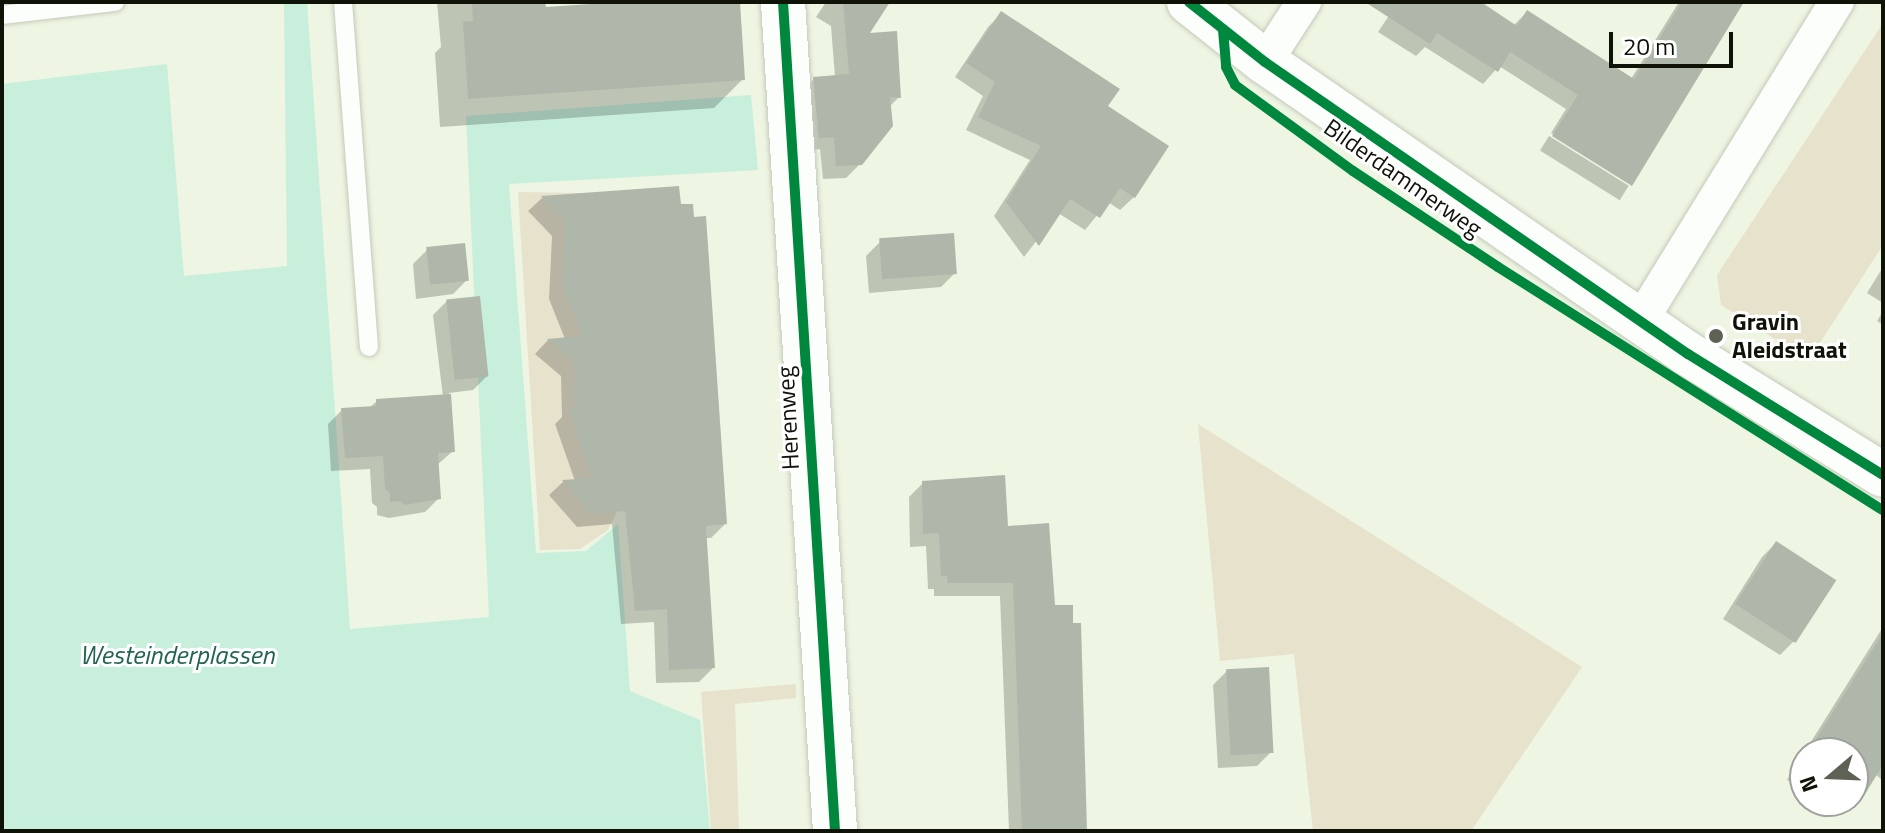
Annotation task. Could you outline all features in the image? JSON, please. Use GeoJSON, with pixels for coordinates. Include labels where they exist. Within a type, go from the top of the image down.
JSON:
{"type":"FeatureCollection","features":[{"type":"Feature","properties":{"kind":"street","name":"Herenweg"},"geometry":{"type":"LineString","coordinates":[[783,2],[835,831]]}},
{"type":"Feature","properties":{"kind":"street","name":"Bilderdammerweg"},"geometry":{"type":"LineString","coordinates":[[1189,2],[1265,62],[1688,354],[1883,475]]}},
{"type":"Feature","properties":{"kind":"street"},"geometry":{"type":"LineString","coordinates":[[1265,62],[1304,2]]}},
{"type":"Feature","properties":{"kind":"street"},"geometry":{"type":"LineString","coordinates":[[1641,320],[1837,2]]}},
{"type":"Feature","properties":{"kind":"lane"},"geometry":{"type":"LineString","coordinates":[[8,10],[115,2]]}},
{"type":"Feature","properties":{"kind":"lane"},"geometry":{"type":"LineString","coordinates":[[343,2],[369,347]]}},
{"type":"Feature","properties":{"kind":"shaded area"},"geometry":{"type":"Polygon","coordinates":[[[1883,23],[1883,245],[1809,360],[1721,305],[1717,275],[1883,23]]]}},
{"type":"Feature","properties":{"kind":"shaded area"},"geometry":{"type":"Polygon","coordinates":[[[518,192],[582,193],[621,475],[620,506],[608,530],[580,549],[540,550],[518,192]]]}},
{"type":"Feature","properties":{"kind":"shaded area"},"geometry":{"type":"Polygon","coordinates":[[[1198,424],[1582,667],[1471,831],[1313,831],[1294,654],[1220,661],[1198,424]]]}},
{"type":"Feature","properties":{"kind":"shaded area"},"geometry":{"type":"Polygon","coordinates":[[[796,684],[796,698],[735,704],[739,831],[711,831],[701,692],[796,684]]]}},
{"type":"Feature","properties":{"kind":"water","name":"Westeinderplassen"},"geometry":{"type":"Polygon","coordinates":[[[284,2],[307,2],[350,629],[489,617],[466,116],[751,95],[758,170],[509,184],[536,553],[586,551],[618,524],[630,691],[700,720],[710,831],[2,831],[2,84],[167,64],[184,276],[287,266],[284,2]]]}},
{"type":"Feature","properties":{"kind":"building"},"geometry":{"type":"Polygon","coordinates":[[[472,2],[545,2],[546,7],[620,2],[740,2],[745,80],[468,99],[463,22],[473,21],[472,2]]]}},
{"type":"Feature","properties":{"kind":"building"},"geometry":{"type":"Polygon","coordinates":[[[843,2],[890,2],[870,33],[897,31],[901,98],[890,97],[893,126],[862,165],[836,166],[834,137],[819,138],[813,77],[849,74],[843,2]]]}},
{"type":"Feature","properties":{"kind":"building"},"geometry":{"type":"Polygon","coordinates":[[[1365,2],[1481,2],[1517,26],[1527,10],[1634,79],[1682,2],[1744,2],[1632,186],[1552,136],[1578,95],[1510,52],[1498,72],[1437,33],[1430,44],[1365,2]]]}},
{"type":"Feature","properties":{"kind":"building"},"geometry":{"type":"Polygon","coordinates":[[[1001,11],[1120,89],[1108,106],[1169,146],[1135,198],[1120,188],[1100,218],[1070,199],[1039,246],[1006,202],[1041,146],[978,117],[995,82],[966,63],[1001,11]]]}},
{"type":"Feature","properties":{"kind":"building"},"geometry":{"type":"Polygon","coordinates":[[[679,186],[681,204],[693,204],[694,217],[706,216],[727,524],[706,526],[715,668],[669,670],[667,609],[635,611],[625,511],[591,514],[562,480],[592,478],[568,408],[575,408],[574,361],[547,339],[582,336],[562,284],[565,222],[541,196],[679,186]]]}},
{"type":"Feature","properties":{"kind":"building"},"geometry":{"type":"Polygon","coordinates":[[[954,233],[957,274],[882,279],[879,238],[954,233]]]}},
{"type":"Feature","properties":{"kind":"building"},"geometry":{"type":"Polygon","coordinates":[[[465,243],[469,281],[430,285],[426,247],[465,243]]]}},
{"type":"Feature","properties":{"kind":"building"},"geometry":{"type":"Polygon","coordinates":[[[480,296],[488,377],[455,380],[446,300],[480,296]]]}},
{"type":"Feature","properties":{"kind":"building"},"geometry":{"type":"Polygon","coordinates":[[[451,394],[455,452],[438,453],[441,499],[404,505],[400,501],[390,502],[390,493],[385,489],[383,456],[345,458],[341,408],[376,406],[376,399],[451,394]]]}},
{"type":"Feature","properties":{"kind":"building"},"geometry":{"type":"Polygon","coordinates":[[[1005,475],[1008,526],[1049,523],[1055,605],[1073,605],[1073,623],[1081,623],[1087,831],[1022,831],[1013,583],[947,583],[947,576],[941,576],[939,533],[923,534],[922,481],[1005,475]]]}},
{"type":"Feature","properties":{"kind":"building"},"geometry":{"type":"Polygon","coordinates":[[[1776,541],[1836,580],[1796,643],[1735,604],[1776,541]]]}},
{"type":"Feature","properties":{"kind":"building"},"geometry":{"type":"Polygon","coordinates":[[[1883,633],[1883,765],[1869,788],[1869,737],[1817,737],[1883,633]]]}},
{"type":"Feature","properties":{"kind":"building"},"geometry":{"type":"Polygon","coordinates":[[[1269,667],[1274,753],[1231,755],[1226,669],[1269,667]]]}},
{"type":"Feature","properties":{"kind":"cycle path"},"geometry":{"type":"LineString","coordinates":[[783,2],[835,831]]}},
{"type":"Feature","properties":{"kind":"cycle path"},"geometry":{"type":"LineString","coordinates":[[1189,2],[1265,62],[1688,354],[1883,475]]}},
{"type":"Feature","properties":{"kind":"cycle path"},"geometry":{"type":"LineString","coordinates":[[1223,30],[1226,67],[1235,85],[1353,171],[1498,267],[1883,510]]}},
{"type":"Feature","properties":{"kind":"place","name":"Gravin Aleidstraat"},"geometry":{"type":"Point","coordinates":[1716,336]}}]}
